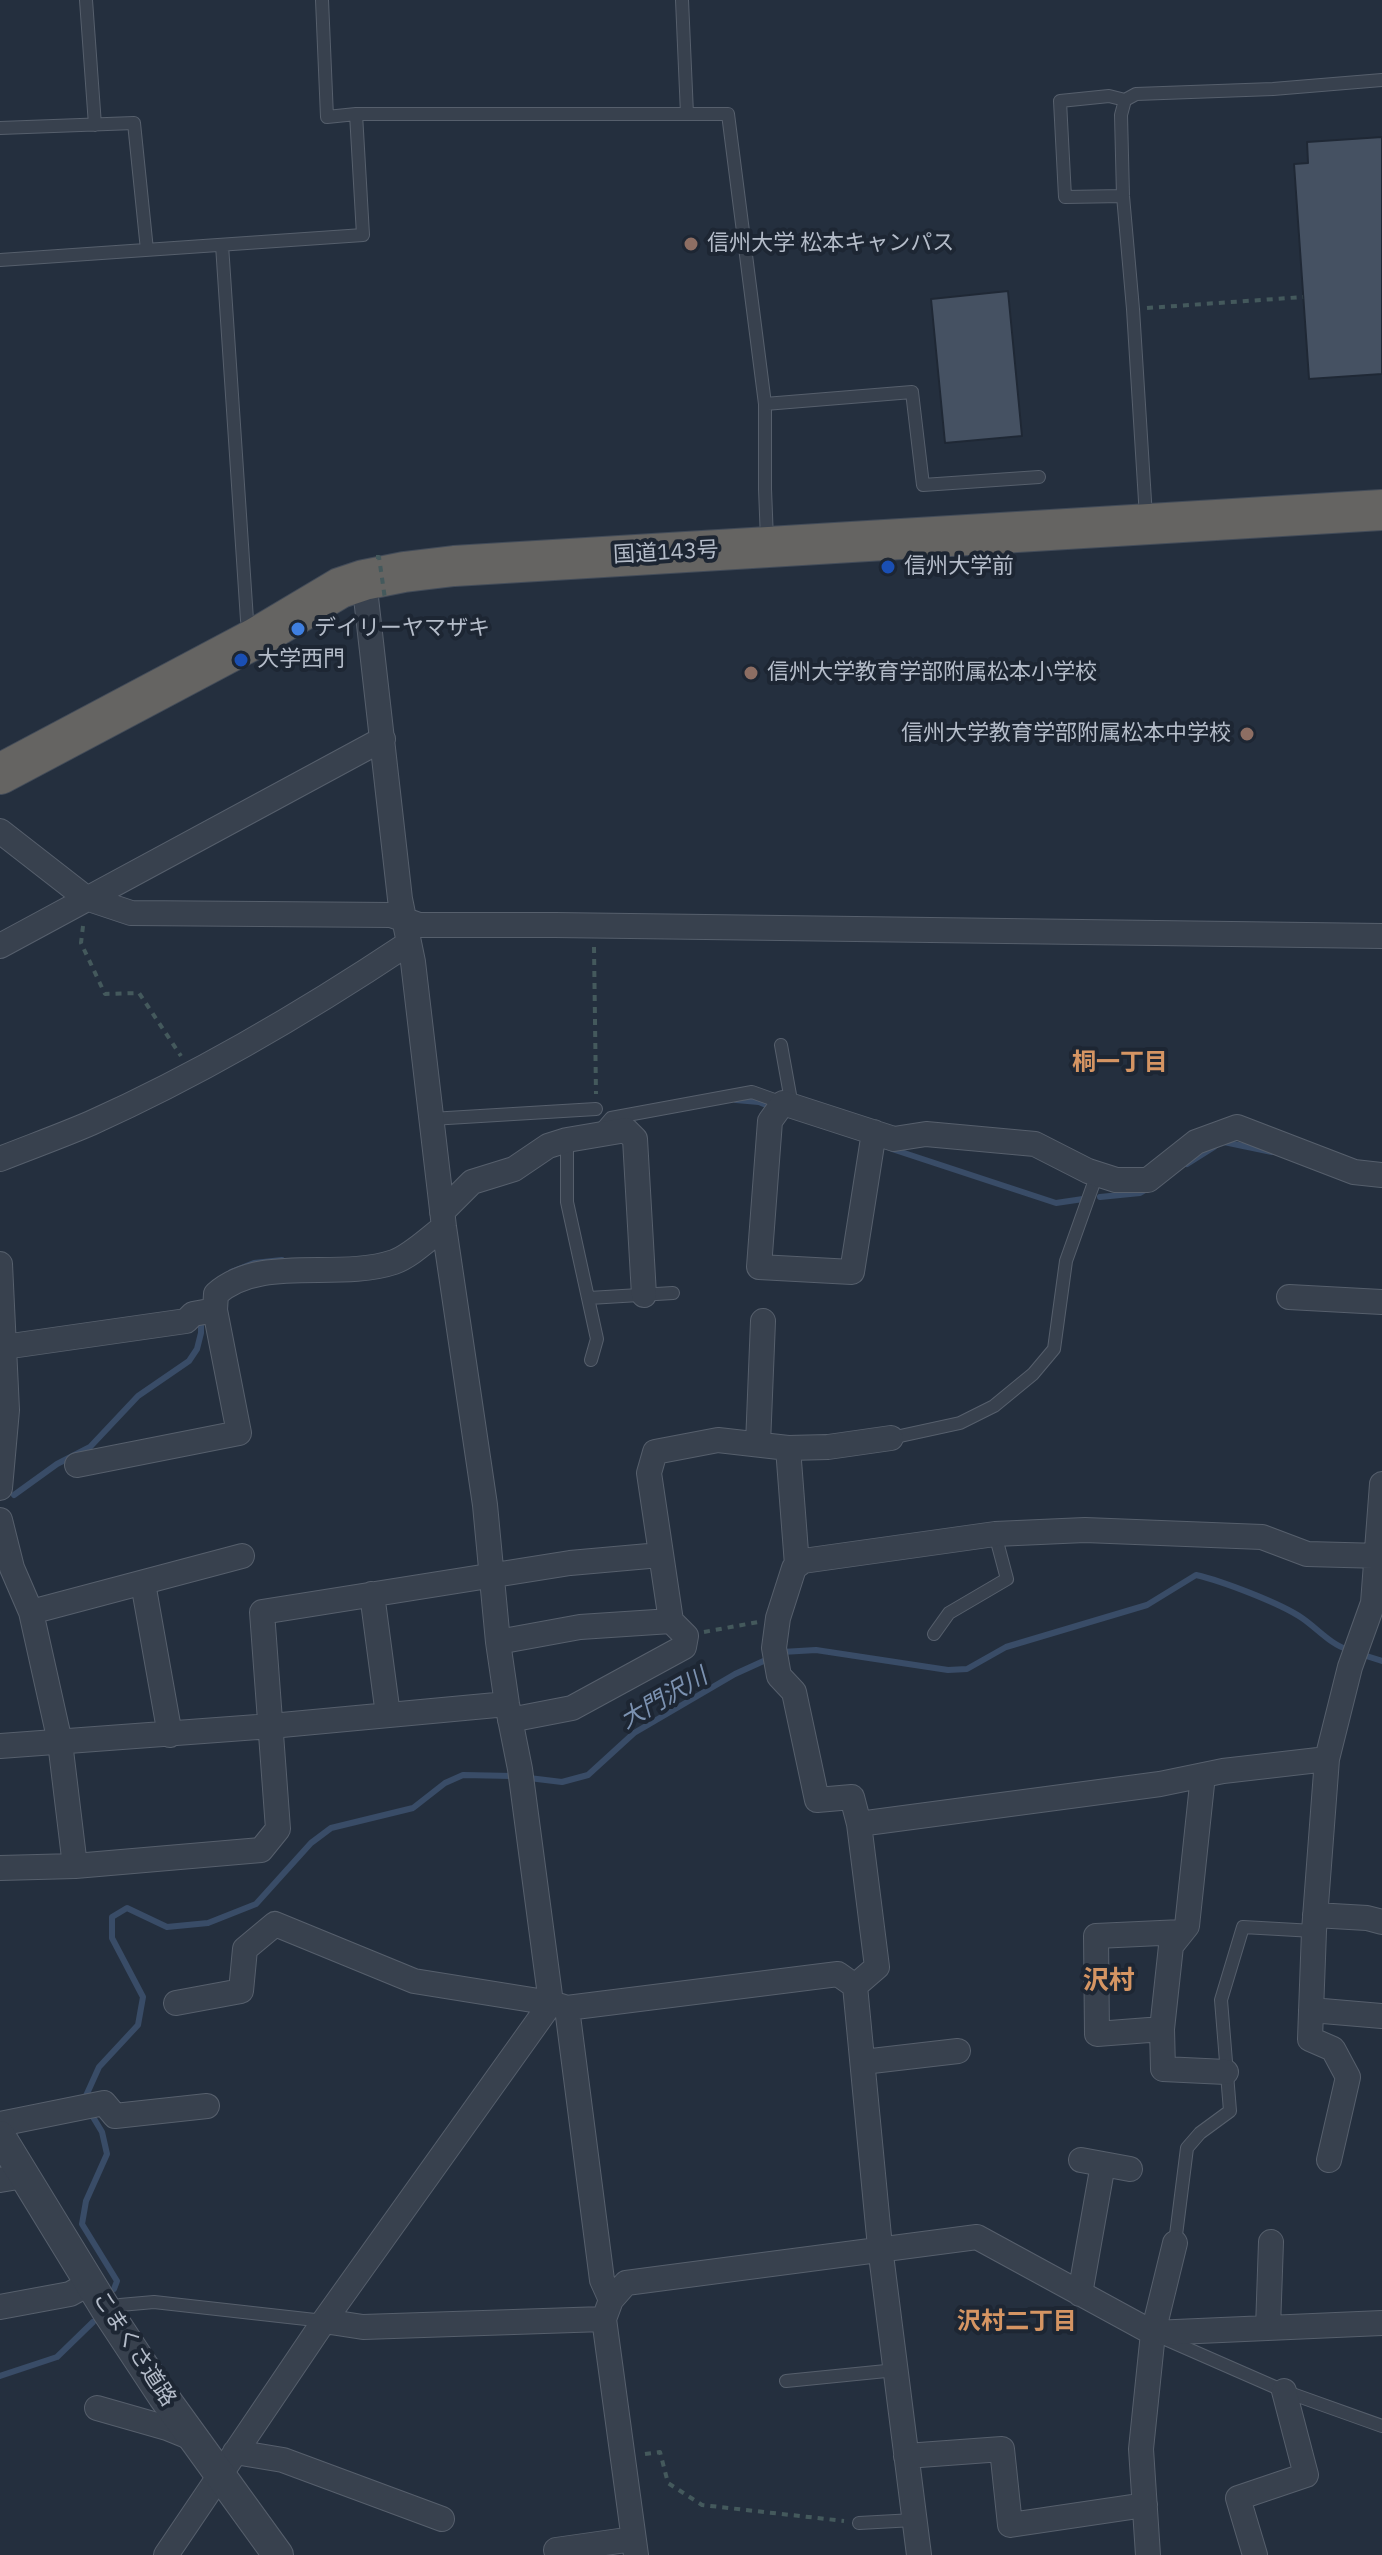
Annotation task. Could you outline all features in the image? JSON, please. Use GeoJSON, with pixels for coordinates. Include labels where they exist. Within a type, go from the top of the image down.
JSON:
{"type":"FeatureCollection","features":[{"type":"Feature","properties":{"kind":"highway","name":"国道143号"},"geometry":{"type":"LineString","coordinates":[[0,774],[256,638],[320,598],[375,579],[454,566],[1382,510]]}},
{"type":"Feature","properties":{"kind":"street"},"geometry":{"type":"LineString","coordinates":[[375,579],[383,739],[400,899],[485,1505],[508,1712],[608,2310],[634,2547],[556,2550]]}},
{"type":"Feature","properties":{"kind":"street"},"geometry":{"type":"LineString","coordinates":[[0,946],[383,739]]}},
{"type":"Feature","properties":{"kind":"street"},"geometry":{"type":"LineString","coordinates":[[0,831],[86,898],[131,913],[391,915],[407,932]]}},
{"type":"Feature","properties":{"kind":"street"},"geometry":{"type":"LineString","coordinates":[[0,1159],[91,1123],[341,988],[419,925],[1382,936]]}},
{"type":"Feature","properties":{"kind":"street"},"geometry":{"type":"LineString","coordinates":[[874,1132],[852,1272],[759,1267],[770,1121],[788,1105],[874,1132],[894,1139],[926,1134],[1035,1144],[1116,1180],[1148,1180],[1196,1142],[1237,1127],[1354,1172],[1382,1175]]}},
{"type":"Feature","properties":{"kind":"street"},"geometry":{"type":"LineString","coordinates":[[4,1347],[186,1321],[206,1311],[216,1294],[227,1284],[273,1270],[344,1272],[396,1262],[443,1220],[472,1182],[514,1169],[548,1146],[626,1130],[635,1139],[644,1295]]}},
{"type":"Feature","properties":{"kind":"street"},"geometry":{"type":"LineString","coordinates":[[0,1264],[4,1347],[0,1488]]}},
{"type":"Feature","properties":{"kind":"street"},"geometry":{"type":"LineString","coordinates":[[1289,1297],[1382,1302]]}},
{"type":"Feature","properties":{"kind":"street"},"geometry":{"type":"LineString","coordinates":[[77,1465],[239,1433],[206,1311]]}},
{"type":"Feature","properties":{"kind":"street"},"geometry":{"type":"LineString","coordinates":[[758,1444],[763,1321]]}},
{"type":"Feature","properties":{"kind":"street"},"geometry":{"type":"LineString","coordinates":[[0,1746],[170,1735],[388,1715],[572,1708],[684,1647],[660,1555],[649,1473],[655,1452],[718,1440],[788,1448],[828,1447],[891,1438]]}},
{"type":"Feature","properties":{"kind":"street"},"geometry":{"type":"LineString","coordinates":[[788,1448],[797,1565]]}},
{"type":"Feature","properties":{"kind":"street"},"geometry":{"type":"LineString","coordinates":[[1329,2160],[1348,2077],[1333,2049],[1310,2039],[1314,1923],[1327,1759],[1354,1656],[1373,1603],[1379,1556],[1382,1484]]}},
{"type":"Feature","properties":{"kind":"street"},"geometry":{"type":"LineString","coordinates":[[0,1520],[6,1571],[31,1612],[60,1742],[75,1866]]}},
{"type":"Feature","properties":{"kind":"street"},"geometry":{"type":"LineString","coordinates":[[855,1986],[877,1967],[859,1824],[852,1797],[817,1800],[794,1692],[779,1676],[775,1656],[778,1618],[797,1565],[803,1561],[995,1534],[1085,1530],[1262,1537],[1307,1554],[1379,1556]]}},
{"type":"Feature","properties":{"kind":"street"},"geometry":{"type":"LineString","coordinates":[[0,1868],[75,1866],[261,1850],[278,1829],[262,1612],[570,1563],[660,1555]]}},
{"type":"Feature","properties":{"kind":"street"},"geometry":{"type":"LineString","coordinates":[[31,1612],[242,1556]]}},
{"type":"Feature","properties":{"kind":"street"},"geometry":{"type":"LineString","coordinates":[[143,1583],[170,1735]]}},
{"type":"Feature","properties":{"kind":"street"},"geometry":{"type":"LineString","coordinates":[[372,1594],[388,1715]]}},
{"type":"Feature","properties":{"kind":"street"},"geometry":{"type":"LineString","coordinates":[[498,1642],[580,1627],[679,1628]]}},
{"type":"Feature","properties":{"kind":"street"},"geometry":{"type":"LineString","coordinates":[[859,1824],[1327,1759]]}},
{"type":"Feature","properties":{"kind":"street"},"geometry":{"type":"LineString","coordinates":[[1203,1775],[1187,1926],[1171,1946],[1162,2029],[1163,2069],[1226,2072]]}},
{"type":"Feature","properties":{"kind":"street"},"geometry":{"type":"LineString","coordinates":[[1314,1923],[1367,1918],[1382,1922]]}},
{"type":"Feature","properties":{"kind":"street"},"geometry":{"type":"LineString","coordinates":[[176,2003],[241,1991],[245,1949],[275,1924],[414,1981],[559,2005],[838,1974],[855,1986],[880,2247],[919,2555]]}},
{"type":"Feature","properties":{"kind":"street"},"geometry":{"type":"LineString","coordinates":[[1162,2029],[1097,2034],[1096,1936],[1182,1932]]}},
{"type":"Feature","properties":{"kind":"street"},"geometry":{"type":"LineString","coordinates":[[166,2555],[324,2321],[559,2005]]}},
{"type":"Feature","properties":{"kind":"street"},"geometry":{"type":"LineString","coordinates":[[1311,2010],[1382,2016]]}},
{"type":"Feature","properties":{"kind":"street"},"geometry":{"type":"LineString","coordinates":[[863,2062],[958,2051]]}},
{"type":"Feature","properties":{"kind":"street"},"geometry":{"type":"LineString","coordinates":[[0,2124],[104,2103],[115,2116],[207,2106]]}},
{"type":"Feature","properties":{"kind":"street","name":"こまくさ道路"},"geometry":{"type":"LineString","coordinates":[[0,2136],[12,2178],[90,2283],[194,2439],[228,2464],[278,2555]]}},
{"type":"Feature","properties":{"kind":"street"},"geometry":{"type":"LineString","coordinates":[[1080,2294],[1092,2162],[1130,2169]]}},
{"type":"Feature","properties":{"kind":"street"},"geometry":{"type":"LineString","coordinates":[[608,2310],[626,2283],[880,2247],[977,2237],[1153,2333],[1382,2323]]}},
{"type":"Feature","properties":{"kind":"street"},"geometry":{"type":"LineString","coordinates":[[1268,2328],[1271,2242]]}},
{"type":"Feature","properties":{"kind":"street"},"geometry":{"type":"LineString","coordinates":[[1148,2555],[1141,2449],[1153,2333],[1175,2243]]}},
{"type":"Feature","properties":{"kind":"street"},"geometry":{"type":"LineString","coordinates":[[0,2307],[70,2294],[90,2283]]}},
{"type":"Feature","properties":{"kind":"street"},"geometry":{"type":"LineString","coordinates":[[324,2321],[363,2327],[608,2310]]}},
{"type":"Feature","properties":{"kind":"street"},"geometry":{"type":"LineString","coordinates":[[1255,2555],[1238,2498],[1306,2475],[1284,2391]]}},
{"type":"Feature","properties":{"kind":"street"},"geometry":{"type":"LineString","coordinates":[[97,2408],[194,2439]]}},
{"type":"Feature","properties":{"kind":"street"},"geometry":{"type":"LineString","coordinates":[[906,2456],[1002,2449],[1010,2525],[1145,2505]]}},
{"type":"Feature","properties":{"kind":"street"},"geometry":{"type":"LineString","coordinates":[[228,2464],[283,2460],[442,2519]]}},
{"type":"Feature","properties":{"kind":"lane"},"geometry":{"type":"LineString","coordinates":[[86,0],[95,125]]}},
{"type":"Feature","properties":{"kind":"lane"},"geometry":{"type":"LineString","coordinates":[[322,0],[327,117],[356,114],[728,114],[765,404],[768,547]]}},
{"type":"Feature","properties":{"kind":"lane"},"geometry":{"type":"LineString","coordinates":[[682,0],[687,114]]}},
{"type":"Feature","properties":{"kind":"lane"},"geometry":{"type":"LineString","coordinates":[[1123,196],[1065,197],[1060,101],[1109,96],[1125,100],[1136,94],[1273,89],[1382,80]]}},
{"type":"Feature","properties":{"kind":"lane"},"geometry":{"type":"LineString","coordinates":[[1125,100],[1121,115],[1123,196],[1147,524]]}},
{"type":"Feature","properties":{"kind":"lane"},"geometry":{"type":"LineString","coordinates":[[0,260],[363,235],[356,114]]}},
{"type":"Feature","properties":{"kind":"lane"},"geometry":{"type":"LineString","coordinates":[[0,128],[134,123],[147,250]]}},
{"type":"Feature","properties":{"kind":"lane"},"geometry":{"type":"LineString","coordinates":[[222,245],[247,620],[256,638]]}},
{"type":"Feature","properties":{"kind":"lane"},"geometry":{"type":"LineString","coordinates":[[765,404],[912,392],[923,485],[1039,477]]}},
{"type":"Feature","properties":{"kind":"lane"},"geometry":{"type":"LineString","coordinates":[[597,1135],[611,1118],[752,1092],[788,1105],[781,1045]]}},
{"type":"Feature","properties":{"kind":"lane"},"geometry":{"type":"LineString","coordinates":[[431,1119],[596,1109]]}},
{"type":"Feature","properties":{"kind":"lane"},"geometry":{"type":"LineString","coordinates":[[567,1140],[567,1202],[597,1339],[591,1360]]}},
{"type":"Feature","properties":{"kind":"lane"},"geometry":{"type":"LineString","coordinates":[[891,1438],[960,1423],[994,1406],[1033,1374],[1054,1349],[1066,1261],[1097,1174]]}},
{"type":"Feature","properties":{"kind":"lane"},"geometry":{"type":"LineString","coordinates":[[589,1298],[673,1293]]}},
{"type":"Feature","properties":{"kind":"lane"},"geometry":{"type":"LineString","coordinates":[[934,1634],[949,1613],[1007,1579],[995,1534]]}},
{"type":"Feature","properties":{"kind":"lane"},"geometry":{"type":"LineString","coordinates":[[1175,2243],[1187,2148],[1200,2133],[1230,2111],[1221,2000],[1243,1927],[1314,1923]]}},
{"type":"Feature","properties":{"kind":"lane"},"geometry":{"type":"LineString","coordinates":[[120,2305],[154,2302],[324,2321]]}},
{"type":"Feature","properties":{"kind":"lane"},"geometry":{"type":"LineString","coordinates":[[1153,2333],[1284,2391],[1382,2426]]}},
{"type":"Feature","properties":{"kind":"lane"},"geometry":{"type":"LineString","coordinates":[[786,2381],[896,2370]]}},
{"type":"Feature","properties":{"kind":"lane"},"geometry":{"type":"LineString","coordinates":[[859,2523],[914,2520]]}},
{"type":"Feature","properties":{"kind":"path"},"geometry":{"type":"LineString","coordinates":[[1133,309],[1303,297]]}},
{"type":"Feature","properties":{"kind":"path"},"geometry":{"type":"LineString","coordinates":[[86,898],[81,943],[105,994],[139,993],[192,1071]]}},
{"type":"Feature","properties":{"kind":"path"},"geometry":{"type":"LineString","coordinates":[[594,925],[596,1109]]}},
{"type":"Feature","properties":{"kind":"path"},"geometry":{"type":"LineString","coordinates":[[679,1628],[778,1618]]}},
{"type":"Feature","properties":{"kind":"path"},"geometry":{"type":"LineString","coordinates":[[622,2457],[660,2452],[668,2483],[702,2505],[859,2523]]}},
{"type":"Feature","properties":{"kind":"building"},"geometry":{"type":"Polygon","coordinates":[[[1382,137],[1382,374],[1309,379],[1294,164],[1308,163],[1307,142],[1382,137]]]}},
{"type":"Feature","properties":{"kind":"building"},"geometry":{"type":"Polygon","coordinates":[[[1008,291],[1022,436],[945,443],[931,299],[1008,291]]]}},
{"type":"Feature","properties":{"kind":"waterway"},"geometry":{"type":"LineString","coordinates":[[736,1100],[759,1102],[771,1107]]}},
{"type":"Feature","properties":{"kind":"waterway"},"geometry":{"type":"LineString","coordinates":[[1224,1142],[1272,1152]]}},
{"type":"Feature","properties":{"kind":"waterway"},"geometry":{"type":"LineString","coordinates":[[1187,1164],[1214,1147]]}},
{"type":"Feature","properties":{"kind":"waterway"},"geometry":{"type":"LineString","coordinates":[[892,1149],[1056,1203],[1083,1199]]}},
{"type":"Feature","properties":{"kind":"waterway"},"geometry":{"type":"LineString","coordinates":[[1100,1197],[1140,1193],[1147,1189]]}},
{"type":"Feature","properties":{"kind":"waterway"},"geometry":{"type":"LineString","coordinates":[[231,1272],[254,1263],[282,1260]]}},
{"type":"Feature","properties":{"kind":"waterway"},"geometry":{"type":"LineString","coordinates":[[14,1495],[57,1464],[90,1447],[138,1396],[189,1361],[197,1349],[201,1318]]}},
{"type":"Feature","properties":{"kind":"waterway","name":"大門沢川"},"geometry":{"type":"LineString","coordinates":[[782,1652],[816,1650],[948,1670],[967,1669],[1006,1647],[1147,1605],[1196,1575],[1280,1606],[1349,1650]]}},
{"type":"Feature","properties":{"kind":"waterway","name":"大門沢川"},"geometry":{"type":"LineString","coordinates":[[1360,1654],[1382,1661]]}},
{"type":"Feature","properties":{"kind":"waterway","name":"大門沢川"},"geometry":{"type":"LineString","coordinates":[[529,1778],[562,1782],[588,1775],[634,1733],[735,1674],[768,1659]]}},
{"type":"Feature","properties":{"kind":"waterway","name":"大門沢川"},"geometry":{"type":"LineString","coordinates":[[85,2098],[99,2067],[138,2025],[143,1997],[112,1938],[112,1917],[127,1908],[167,1927],[208,1923],[256,1904],[311,1843],[331,1828],[413,1808],[445,1783],[463,1775],[513,1776]]}},
{"type":"Feature","properties":{"kind":"waterway","name":"大門沢川"},"geometry":{"type":"LineString","coordinates":[[90,2112],[102,2132],[107,2154],[86,2201],[82,2224],[117,2281],[114,2289]]}},
{"type":"Feature","properties":{"kind":"waterway","name":"大門沢川"},"geometry":{"type":"LineString","coordinates":[[0,2376],[57,2357],[93,2322]]}},
{"type":"Feature","properties":{"kind":"place","name":"信州大学 松本キャンパス"},"geometry":{"type":"Point","coordinates":[691,244]}},
{"type":"Feature","properties":{"kind":"place","name":"信州大学前"},"geometry":{"type":"Point","coordinates":[888,567]}},
{"type":"Feature","properties":{"kind":"place","name":"デイリーヤマザキ"},"geometry":{"type":"Point","coordinates":[298,629]}},
{"type":"Feature","properties":{"kind":"place","name":"大学西門"},"geometry":{"type":"Point","coordinates":[241,660]}},
{"type":"Feature","properties":{"kind":"place","name":"信州大学教育学部附属松本小学校"},"geometry":{"type":"Point","coordinates":[751,673]}},
{"type":"Feature","properties":{"kind":"place","name":"信州大学教育学部附属松本中学校"},"geometry":{"type":"Point","coordinates":[1247,734]}},
{"type":"Feature","properties":{"kind":"district","name":"桐一丁目"},"geometry":{"type":"Point","coordinates":[1120,1063]}},
{"type":"Feature","properties":{"kind":"district","name":"沢村"},"geometry":{"type":"Point","coordinates":[1109,1981]}},
{"type":"Feature","properties":{"kind":"district","name":"沢村二丁目"},"geometry":{"type":"Point","coordinates":[1017,2322]}}]}
